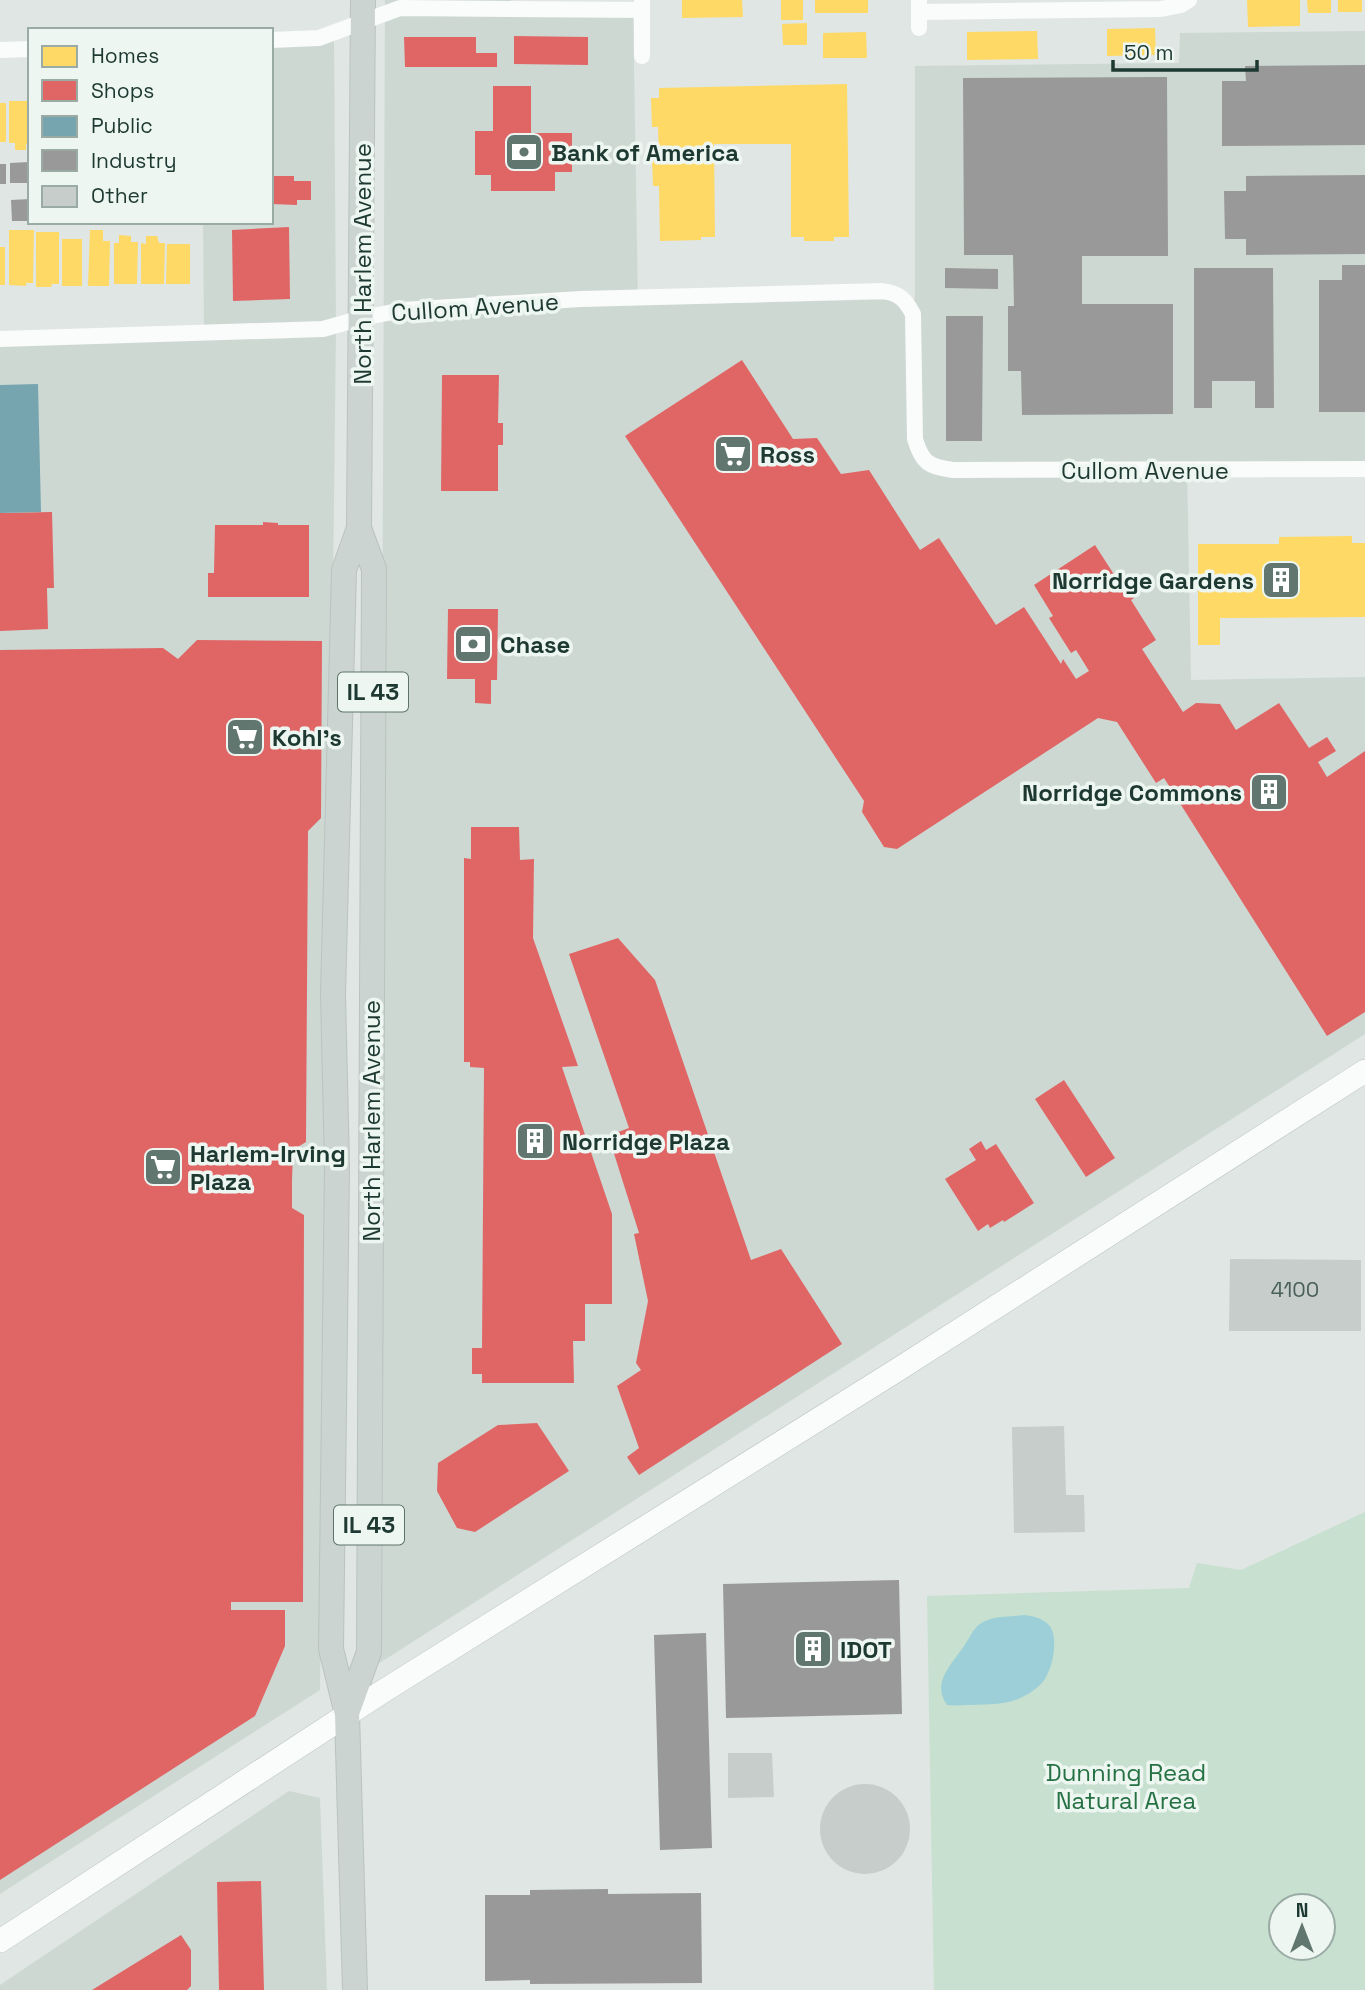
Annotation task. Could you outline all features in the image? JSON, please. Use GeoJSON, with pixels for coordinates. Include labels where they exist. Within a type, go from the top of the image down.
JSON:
{"type":"FeatureCollection","features":[{"type":"Feature","properties":{"kind":"main road","name":"North Harlem Avenue"},"geometry":{"type":"LineString","coordinates":[[355,1990],[347,1714],[331,1649],[337,1167],[333,995],[344,570],[359,528],[363,11]]}},
{"type":"Feature","properties":{"kind":"main road","name":"North Harlem Avenue"},"geometry":{"type":"LineString","coordinates":[[347,1714],[369,1652],[374,569],[359,528]]}},
{"type":"Feature","properties":{"kind":"main road"},"geometry":{"type":"LineString","coordinates":[[338,836],[373,834]]}},
{"type":"Feature","properties":{"kind":"main road"},"geometry":{"type":"LineString","coordinates":[[0,1941],[347,1714],[854,1397],[1365,1071]]}},
{"type":"Feature","properties":{"kind":"street"},"geometry":{"type":"LineString","coordinates":[[919,13],[1161,9],[1181,5],[1189,0]]}},
{"type":"Feature","properties":{"kind":"street"},"geometry":{"type":"LineString","coordinates":[[273,40],[319,38],[363,11],[400,8],[642,5],[642,56]]}},
{"type":"Feature","properties":{"kind":"street"},"geometry":{"type":"LineString","coordinates":[[0,50],[28,49]]}},
{"type":"Feature","properties":{"kind":"street","name":"Cullom Avenue"},"geometry":{"type":"LineString","coordinates":[[0,339],[323,329],[403,310],[599,298],[893,292],[907,302],[915,327],[915,439],[919,453],[926,462],[938,468],[1365,469]]}},
{"type":"Feature","properties":{"kind":"shaded area","name":"Norridge Commons"},"geometry":{"type":"Polygon","coordinates":[[[385,0],[511,0],[511,4],[633,5],[638,305],[915,299],[915,66],[1179,63],[1180,33],[1365,31],[1365,466],[1187,467],[1191,680],[1365,677],[1365,1034],[378,1664],[385,0]]]}},
{"type":"Feature","properties":{"kind":"shaded area","name":"Harlem-Irving Plaza"},"geometry":{"type":"Polygon","coordinates":[[[334,41],[336,327],[320,1690],[0,1894],[0,336],[204,329],[203,224],[273,224],[273,43],[334,41]]]}},
{"type":"Feature","properties":{"kind":"shaded area"},"geometry":{"type":"Polygon","coordinates":[[[289,1791],[320,1798],[327,1990],[0,1990],[0,1985],[289,1791]]]}},
{"type":"Feature","properties":{"kind":"green space","name":"Dunning Read Natural Area"},"geometry":{"type":"Polygon","coordinates":[[[1365,1512],[1365,1990],[934,1990],[927,1596],[1189,1588],[1197,1563],[1241,1570],[1365,1512]]]}},
{"type":"Feature","properties":{"kind":"water"},"geometry":{"type":"Polygon","coordinates":[[[1024,1615],[1049,1625],[1054,1638],[1051,1665],[1040,1685],[1023,1697],[1006,1702],[947,1705],[941,1689],[942,1681],[975,1629],[990,1619],[1024,1615]]]}},
{"type":"Feature","properties":{"kind":"building: Homes"},"geometry":{"type":"Polygon","coordinates":[[[682,0],[742,0],[743,17],[682,18],[682,0]]]}},
{"type":"Feature","properties":{"kind":"building: Homes"},"geometry":{"type":"Polygon","coordinates":[[[781,0],[803,0],[803,20],[781,20],[781,0]]]}},
{"type":"Feature","properties":{"kind":"building: Homes"},"geometry":{"type":"Polygon","coordinates":[[[815,0],[868,0],[868,13],[815,13],[815,0]]]}},
{"type":"Feature","properties":{"kind":"building: Homes"},"geometry":{"type":"Polygon","coordinates":[[[1247,0],[1300,0],[1300,26],[1248,27],[1247,0]]]}},
{"type":"Feature","properties":{"kind":"building: Homes"},"geometry":{"type":"Polygon","coordinates":[[[1307,0],[1331,0],[1331,13],[1308,13],[1307,0]]]}},
{"type":"Feature","properties":{"kind":"building: Homes"},"geometry":{"type":"Polygon","coordinates":[[[1338,0],[1362,0],[1362,12],[1338,12],[1338,0]]]}},
{"type":"Feature","properties":{"kind":"building: Homes"},"geometry":{"type":"Polygon","coordinates":[[[807,23],[807,45],[783,45],[782,24],[807,23]]]}},
{"type":"Feature","properties":{"kind":"building: Homes"},"geometry":{"type":"Polygon","coordinates":[[[1155,28],[1156,55],[1107,56],[1107,29],[1155,28]]]}},
{"type":"Feature","properties":{"kind":"building: Homes"},"geometry":{"type":"Polygon","coordinates":[[[1037,31],[1038,59],[967,60],[967,32],[1037,31]]]}},
{"type":"Feature","properties":{"kind":"building: Homes"},"geometry":{"type":"Polygon","coordinates":[[[866,32],[867,58],[823,58],[823,33],[866,32]]]}},
{"type":"Feature","properties":{"kind":"building: Homes"},"geometry":{"type":"Polygon","coordinates":[[[847,84],[849,237],[834,237],[834,241],[804,241],[804,237],[791,237],[791,144],[714,144],[715,237],[660,241],[659,186],[653,186],[652,160],[659,160],[658,127],[652,127],[651,98],[659,98],[659,88],[847,84]]]}},
{"type":"Feature","properties":{"kind":"building: Homes"},"geometry":{"type":"Polygon","coordinates":[[[9,101],[28,101],[26,150],[15,150],[15,143],[9,143],[9,101]]]}},
{"type":"Feature","properties":{"kind":"building: Homes"},"geometry":{"type":"Polygon","coordinates":[[[0,103],[6,103],[6,142],[0,142],[0,103]]]}},
{"type":"Feature","properties":{"kind":"building: Homes"},"geometry":{"type":"Polygon","coordinates":[[[9,230],[34,230],[33,283],[26,283],[26,286],[9,285],[9,230]]]}},
{"type":"Feature","properties":{"kind":"building: Homes"},"geometry":{"type":"Polygon","coordinates":[[[90,230],[103,230],[103,241],[110,241],[109,286],[88,286],[90,230]]]}},
{"type":"Feature","properties":{"kind":"building: Homes"},"geometry":{"type":"Polygon","coordinates":[[[36,232],[59,232],[59,284],[52,284],[51,287],[36,287],[36,232]]]}},
{"type":"Feature","properties":{"kind":"building: Homes"},"geometry":{"type":"Polygon","coordinates":[[[119,235],[131,236],[131,242],[138,242],[137,284],[114,284],[114,243],[119,243],[119,235]]]}},
{"type":"Feature","properties":{"kind":"building: Homes"},"geometry":{"type":"Polygon","coordinates":[[[146,236],[157,236],[159,243],[165,243],[164,284],[141,284],[141,243],[146,244],[146,236]]]}},
{"type":"Feature","properties":{"kind":"building: Homes"},"geometry":{"type":"Polygon","coordinates":[[[62,239],[82,239],[82,286],[62,286],[62,239]]]}},
{"type":"Feature","properties":{"kind":"building: Homes"},"geometry":{"type":"Polygon","coordinates":[[[167,244],[190,244],[190,284],[166,284],[167,244]]]}},
{"type":"Feature","properties":{"kind":"building: Homes"},"geometry":{"type":"Polygon","coordinates":[[[0,247],[5,247],[5,285],[0,285],[0,247]]]}},
{"type":"Feature","properties":{"kind":"building: Homes","name":"Norridge Gardens"},"geometry":{"type":"Polygon","coordinates":[[[1352,536],[1352,543],[1365,543],[1365,617],[1220,618],[1220,645],[1198,645],[1198,544],[1279,544],[1279,537],[1352,536]]]}},
{"type":"Feature","properties":{"kind":"building: Shops"},"geometry":{"type":"Polygon","coordinates":[[[514,36],[588,37],[588,65],[514,64],[514,36]]]}},
{"type":"Feature","properties":{"kind":"building: Shops"},"geometry":{"type":"Polygon","coordinates":[[[404,37],[476,37],[476,53],[497,53],[497,67],[405,67],[404,37]]]}},
{"type":"Feature","properties":{"kind":"building: Shops","name":"Bank of America"},"geometry":{"type":"Polygon","coordinates":[[[493,86],[531,86],[531,133],[572,133],[572,172],[555,172],[555,191],[491,191],[491,175],[475,175],[475,131],[493,131],[493,86]]]}},
{"type":"Feature","properties":{"kind":"building: Shops"},"geometry":{"type":"Polygon","coordinates":[[[273,176],[294,176],[294,181],[311,181],[311,200],[297,200],[297,205],[273,204],[273,176]]]}},
{"type":"Feature","properties":{"kind":"building: Shops"},"geometry":{"type":"Polygon","coordinates":[[[289,227],[290,299],[233,301],[232,230],[289,227]]]}},
{"type":"Feature","properties":{"kind":"building: Shops"},"geometry":{"type":"Polygon","coordinates":[[[742,360],[793,439],[817,438],[841,474],[869,470],[920,550],[939,538],[996,625],[1024,607],[1061,664],[1063,659],[1076,679],[1089,671],[1076,650],[1071,653],[1049,618],[1053,616],[1034,585],[1095,545],[1115,576],[1119,573],[1134,598],[1131,600],[1156,640],[1142,649],[1183,712],[1196,703],[1220,704],[1236,730],[1279,703],[1309,748],[1327,737],[1336,751],[1318,762],[1327,777],[1365,751],[1365,1012],[1327,1036],[1164,778],[1156,783],[1117,722],[1098,718],[897,849],[884,847],[862,812],[864,801],[625,436],[742,360]]]}},
{"type":"Feature","properties":{"kind":"building: Shops"},"geometry":{"type":"Polygon","coordinates":[[[442,375],[499,375],[498,423],[503,423],[503,445],[498,445],[498,491],[441,491],[442,375]]]}},
{"type":"Feature","properties":{"kind":"building: Shops"},"geometry":{"type":"Polygon","coordinates":[[[52,512],[54,588],[47,588],[48,629],[0,631],[0,513],[52,512]]]}},
{"type":"Feature","properties":{"kind":"building: Shops"},"geometry":{"type":"Polygon","coordinates":[[[263,522],[309,525],[309,597],[208,597],[208,573],[214,573],[215,525],[263,525],[263,522]]]}},
{"type":"Feature","properties":{"kind":"building: Shops","name":"Chase"},"geometry":{"type":"Polygon","coordinates":[[[448,609],[498,609],[497,680],[491,680],[491,704],[475,703],[475,679],[447,679],[448,609]]]}},
{"type":"Feature","properties":{"kind":"building: Shops","name":"Harlem-Irving Plaza"},"geometry":{"type":"Polygon","coordinates":[[[197,640],[322,641],[321,818],[308,831],[306,1142],[293,1150],[292,1181],[292,1208],[304,1215],[303,1602],[231,1602],[231,1610],[285,1610],[285,1646],[255,1716],[0,1880],[0,650],[163,648],[178,659],[197,640]]]}},
{"type":"Feature","properties":{"kind":"building: Shops","name":"Norridge Plaza"},"geometry":{"type":"Polygon","coordinates":[[[471,827],[519,827],[520,860],[534,859],[533,938],[578,1066],[562,1067],[612,1214],[612,1304],[585,1304],[585,1341],[573,1341],[574,1383],[482,1383],[482,1374],[472,1374],[472,1348],[482,1348],[484,1068],[470,1067],[470,1062],[464,1062],[464,858],[471,859],[471,827]]]}},
{"type":"Feature","properties":{"kind":"building: Shops"},"geometry":{"type":"Polygon","coordinates":[[[618,938],[655,980],[751,1260],[781,1249],[842,1344],[639,1475],[627,1457],[639,1448],[617,1386],[641,1370],[636,1363],[648,1301],[634,1234],[639,1233],[611,1144],[621,1141],[618,1132],[629,1128],[569,954],[618,938]]]}},
{"type":"Feature","properties":{"kind":"building: Shops"},"geometry":{"type":"Polygon","coordinates":[[[1064,1080],[1115,1158],[1086,1177],[1035,1099],[1064,1080]]]}},
{"type":"Feature","properties":{"kind":"building: Shops"},"geometry":{"type":"Polygon","coordinates":[[[981,1141],[986,1150],[996,1144],[1034,1203],[1004,1222],[1003,1220],[990,1228],[988,1224],[978,1231],[945,1179],[976,1160],[969,1149],[981,1141]]]}},
{"type":"Feature","properties":{"kind":"building: Shops"},"geometry":{"type":"Polygon","coordinates":[[[537,1423],[569,1471],[475,1532],[457,1528],[437,1491],[438,1463],[498,1425],[537,1423]]]}},
{"type":"Feature","properties":{"kind":"building: Shops"},"geometry":{"type":"Polygon","coordinates":[[[261,1881],[264,1990],[219,1990],[217,1882],[261,1881]]]}},
{"type":"Feature","properties":{"kind":"building: Shops"},"geometry":{"type":"Polygon","coordinates":[[[181,1935],[191,1950],[191,1986],[187,1990],[92,1990],[181,1935]]]}},
{"type":"Feature","properties":{"kind":"building: Public"},"geometry":{"type":"Polygon","coordinates":[[[38,384],[41,512],[0,513],[0,385],[38,384]]]}},
{"type":"Feature","properties":{"kind":"building: Industry"},"geometry":{"type":"Polygon","coordinates":[[[1365,65],[1365,145],[1222,146],[1222,81],[1246,81],[1245,66],[1365,65]]]}},
{"type":"Feature","properties":{"kind":"building: Industry"},"geometry":{"type":"Polygon","coordinates":[[[1167,77],[1168,256],[1082,256],[1082,304],[1173,304],[1173,414],[1022,415],[1021,371],[1008,371],[1008,306],[1014,306],[1013,255],[964,255],[963,78],[1167,77]]]}},
{"type":"Feature","properties":{"kind":"building: Industry"},"geometry":{"type":"Polygon","coordinates":[[[28,162],[28,183],[10,183],[10,163],[28,162]]]}},
{"type":"Feature","properties":{"kind":"building: Industry"},"geometry":{"type":"Polygon","coordinates":[[[0,164],[6,164],[6,184],[0,184],[0,164]]]}},
{"type":"Feature","properties":{"kind":"building: Industry"},"geometry":{"type":"Polygon","coordinates":[[[1365,175],[1365,254],[1246,255],[1246,239],[1225,239],[1224,191],[1246,191],[1246,176],[1365,175]]]}},
{"type":"Feature","properties":{"kind":"building: Industry"},"geometry":{"type":"Polygon","coordinates":[[[28,199],[28,221],[12,221],[11,200],[28,199]]]}},
{"type":"Feature","properties":{"kind":"building: Industry"},"geometry":{"type":"Polygon","coordinates":[[[1342,265],[1365,265],[1365,412],[1319,412],[1319,280],[1342,280],[1342,265]]]}},
{"type":"Feature","properties":{"kind":"building: Industry"},"geometry":{"type":"Polygon","coordinates":[[[945,268],[998,269],[998,289],[945,288],[945,268]]]}},
{"type":"Feature","properties":{"kind":"building: Industry"},"geometry":{"type":"Polygon","coordinates":[[[1194,268],[1273,268],[1274,408],[1255,408],[1255,381],[1212,381],[1212,408],[1194,408],[1194,268]]]}},
{"type":"Feature","properties":{"kind":"building: Industry"},"geometry":{"type":"Polygon","coordinates":[[[946,316],[983,316],[982,441],[946,441],[946,316]]]}},
{"type":"Feature","properties":{"kind":"building: Industry","name":"IDOT"},"geometry":{"type":"Polygon","coordinates":[[[899,1580],[902,1714],[726,1718],[723,1584],[899,1580]]]}},
{"type":"Feature","properties":{"kind":"building: Industry"},"geometry":{"type":"Polygon","coordinates":[[[706,1633],[712,1848],[660,1850],[654,1635],[706,1633]]]}},
{"type":"Feature","properties":{"kind":"building: Industry"},"geometry":{"type":"Polygon","coordinates":[[[608,1889],[608,1894],[701,1893],[702,1983],[530,1984],[530,1980],[485,1981],[485,1895],[530,1895],[530,1890],[608,1889]]]}},
{"type":"Feature","properties":{"kind":"building: Other"},"geometry":{"type":"Polygon","coordinates":[[[1230,1259],[1361,1260],[1361,1331],[1229,1331],[1230,1259]]]}},
{"type":"Feature","properties":{"kind":"building: Other"},"geometry":{"type":"Polygon","coordinates":[[[1064,1426],[1066,1495],[1084,1495],[1085,1532],[1014,1533],[1012,1427],[1064,1426]]]}},
{"type":"Feature","properties":{"kind":"building: Other"},"geometry":{"type":"Polygon","coordinates":[[[728,1753],[772,1753],[774,1797],[728,1798],[728,1753]]]}},
{"type":"Feature","properties":{"kind":"building: Other"},"geometry":{"type":"Polygon","coordinates":[[[865,1784],[882,1788],[897,1797],[906,1812],[910,1829],[906,1846],[897,1861],[882,1870],[865,1874],[848,1870],[833,1861],[824,1846],[820,1829],[824,1812],[833,1797],[848,1788],[865,1784]]]}},
{"type":"Feature","properties":{"kind":"place","name":"Bank of America"},"geometry":{"type":"Point","coordinates":[524,152]}},
{"type":"Feature","properties":{"kind":"place","name":"Ross"},"geometry":{"type":"Point","coordinates":[733,454]}},
{"type":"Feature","properties":{"kind":"place","name":"Norridge Gardens"},"geometry":{"type":"Point","coordinates":[1281,580]}},
{"type":"Feature","properties":{"kind":"place","name":"Chase"},"geometry":{"type":"Point","coordinates":[473,644]}},
{"type":"Feature","properties":{"kind":"place","name":"Kohl's"},"geometry":{"type":"Point","coordinates":[245,737]}},
{"type":"Feature","properties":{"kind":"place","name":"Norridge Commons"},"geometry":{"type":"Point","coordinates":[1269,792]}},
{"type":"Feature","properties":{"kind":"place","name":"Norridge Plaza"},"geometry":{"type":"Point","coordinates":[535,1141]}},
{"type":"Feature","properties":{"kind":"place","name":"Harlem-Irving Plaza"},"geometry":{"type":"Point","coordinates":[163,1167]}},
{"type":"Feature","properties":{"kind":"place","name":"IDOT"},"geometry":{"type":"Point","coordinates":[813,1649]}}]}
